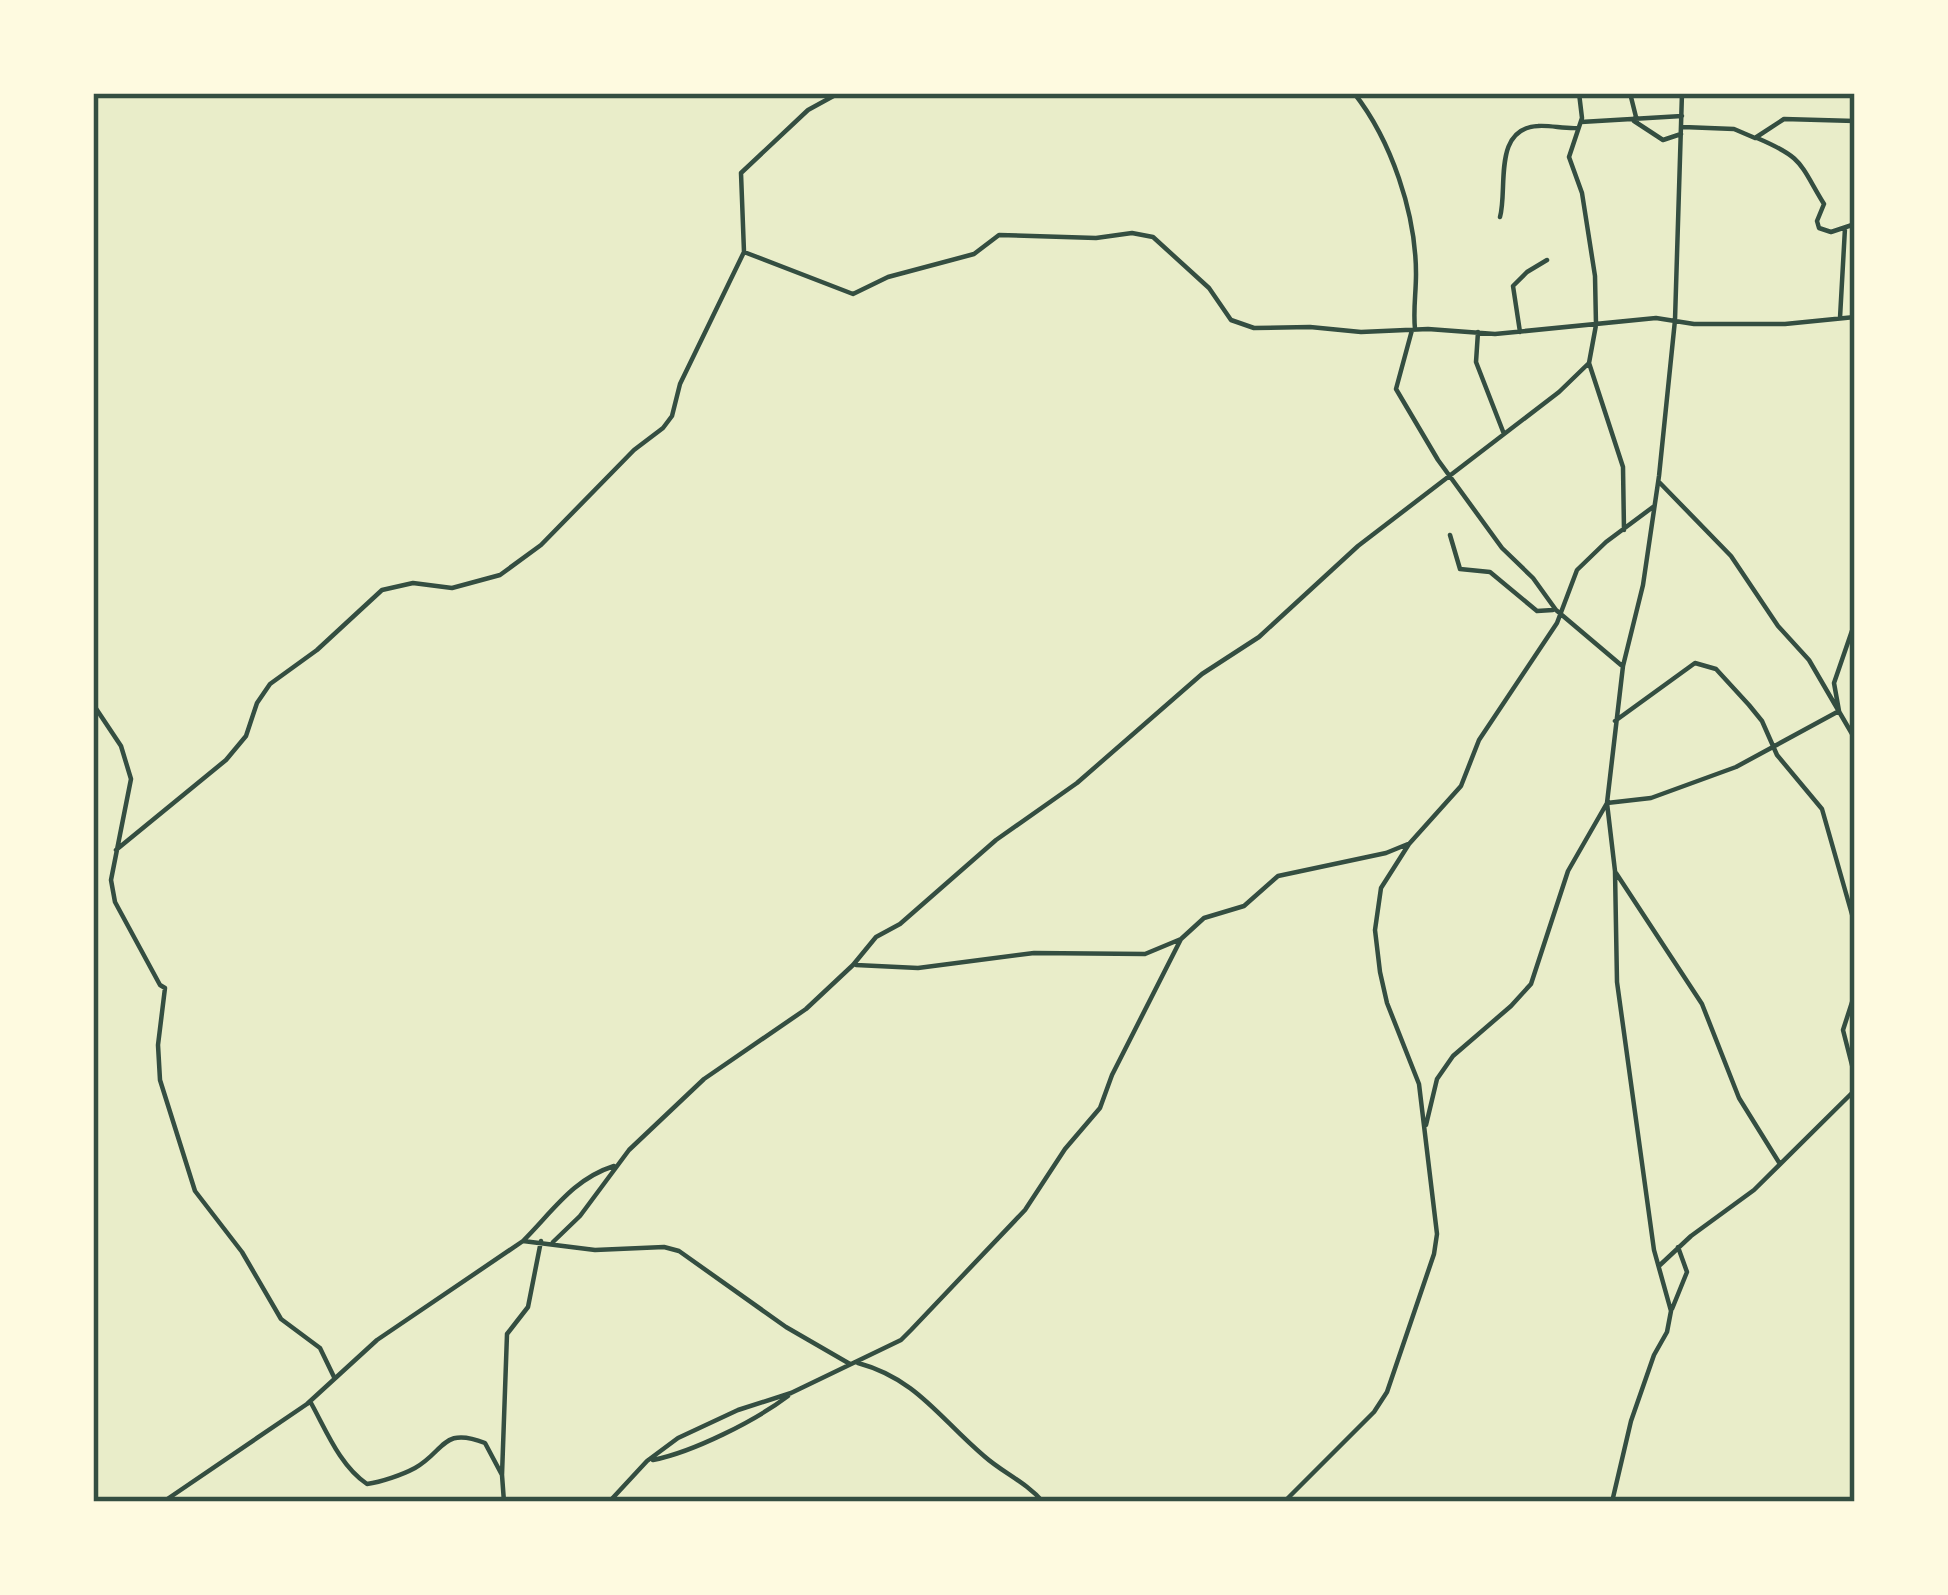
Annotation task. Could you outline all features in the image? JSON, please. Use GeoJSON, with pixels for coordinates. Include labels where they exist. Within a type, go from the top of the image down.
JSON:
{"type":"FeatureCollection","features":[{"type":"Feature","properties":{"kind":"street"},"geometry":{"type":"LineString","coordinates":[[116,850],[226,760],[246,736],[262,692],[327,642],[382,590],[413,583],[452,588],[500,575],[541,544],[634,450],[663,428],[744,252],[741,173],[808,110],[839,93]]}},
{"type":"Feature","properties":{"kind":"street"},"geometry":{"type":"LineString","coordinates":[[1354,93],[1378,126],[1393,171],[1405,189],[1416,272],[1414,330],[1396,389],[1449,475],[1502,548],[1558,612],[1622,666]]}},
{"type":"Feature","properties":{"kind":"street"},"geometry":{"type":"LineString","coordinates":[[553,1242],[580,1216],[617,1165],[704,1079],[785,1025],[853,965],[879,934],[900,924],[996,840],[1078,783],[1202,674],[1259,637],[1358,546],[1570,383],[1588,363],[1596,325],[1588,221],[1569,157],[1580,125],[1579,93]]}},
{"type":"Feature","properties":{"kind":"street"},"geometry":{"type":"LineString","coordinates":[[1630,93],[1635,121],[1663,140],[1683,130],[1734,129],[1790,152],[1824,205],[1817,226],[1832,232],[1855,224]]}},
{"type":"Feature","properties":{"kind":"street"},"geometry":{"type":"LineString","coordinates":[[1671,1311],[1654,1250],[1617,982],[1615,871],[1607,803],[1622,666],[1643,585],[1659,476],[1675,320],[1682,93]]}},
{"type":"Feature","properties":{"kind":"street"},"geometry":{"type":"LineString","coordinates":[[1500,217],[1505,191],[1503,160],[1513,140],[1535,126],[1682,116]]}},
{"type":"Feature","properties":{"kind":"street"},"geometry":{"type":"LineString","coordinates":[[1757,138],[1784,119],[1855,121]]}},
{"type":"Feature","properties":{"kind":"street"},"geometry":{"type":"LineString","coordinates":[[1840,318],[1845,228]]}},
{"type":"Feature","properties":{"kind":"street"},"geometry":{"type":"LineString","coordinates":[[744,252],[853,294],[889,277],[974,254],[999,235],[1096,238],[1143,234],[1185,264],[1231,320],[1242,326],[1520,333],[1656,317],[1690,324],[1785,324],[1855,317]]}},
{"type":"Feature","properties":{"kind":"street"},"geometry":{"type":"LineString","coordinates":[[1520,333],[1513,286],[1547,260]]}},
{"type":"Feature","properties":{"kind":"street"},"geometry":{"type":"LineString","coordinates":[[1478,332],[1476,362],[1504,434]]}},
{"type":"Feature","properties":{"kind":"street"},"geometry":{"type":"LineString","coordinates":[[1588,363],[1623,467],[1624,530]]}},
{"type":"Feature","properties":{"kind":"street"},"geometry":{"type":"LineString","coordinates":[[1659,476],[1665,491],[1731,556],[1778,626],[1809,660],[1855,739]]}},
{"type":"Feature","properties":{"kind":"street"},"geometry":{"type":"LineString","coordinates":[[1284,1502],[1374,1412],[1397,1373],[1436,1244],[1417,1078],[1387,1003],[1375,929],[1381,888],[1409,844],[1457,793],[1479,740],[1542,648],[1577,570],[1653,507]]}},
{"type":"Feature","properties":{"kind":"street"},"geometry":{"type":"LineString","coordinates":[[1450,535],[1460,569],[1490,572],[1537,611],[1558,612]]}},
{"type":"Feature","properties":{"kind":"street"},"geometry":{"type":"LineString","coordinates":[[1839,711],[1834,683],[1855,622]]}},
{"type":"Feature","properties":{"kind":"street"},"geometry":{"type":"LineString","coordinates":[[1615,721],[1679,671],[1700,662],[1717,670],[1749,705],[1774,748],[1822,809],[1855,925]]}},
{"type":"Feature","properties":{"kind":"street"},"geometry":{"type":"LineString","coordinates":[[93,704],[122,746],[131,779],[111,880],[115,902],[165,988],[158,1045],[160,1080],[195,1191],[242,1252],[280,1318],[320,1348],[334,1377]]}},
{"type":"Feature","properties":{"kind":"street"},"geometry":{"type":"LineString","coordinates":[[1607,803],[1667,794],[1774,748],[1839,711]]}},
{"type":"Feature","properties":{"kind":"street"},"geometry":{"type":"LineString","coordinates":[[1424,1128],[1438,1079],[1453,1056],[1531,983],[1568,871],[1607,803]]}},
{"type":"Feature","properties":{"kind":"street"},"geometry":{"type":"LineString","coordinates":[[853,965],[918,968],[1034,953],[1144,954],[1181,939],[1204,918],[1244,906],[1278,876],[1409,844]]}},
{"type":"Feature","properties":{"kind":"street"},"geometry":{"type":"LineString","coordinates":[[1615,871],[1702,1004],[1739,1098],[1780,1164]]}},
{"type":"Feature","properties":{"kind":"street"},"geometry":{"type":"LineString","coordinates":[[609,1502],[678,1438],[738,1410],[791,1393],[901,1340],[1025,1210],[1064,1149],[1104,1101],[1112,1075],[1181,939]]}},
{"type":"Feature","properties":{"kind":"street"},"geometry":{"type":"LineString","coordinates":[[1855,993],[1843,1030],[1855,1077]]}},
{"type":"Feature","properties":{"kind":"street"},"geometry":{"type":"LineString","coordinates":[[1660,1264],[1739,1204],[1855,1090]]}},
{"type":"Feature","properties":{"kind":"street"},"geometry":{"type":"LineString","coordinates":[[163,1502],[310,1401],[377,1340],[524,1241],[572,1187],[594,1172],[617,1165]]}},
{"type":"Feature","properties":{"kind":"street"},"geometry":{"type":"LineString","coordinates":[[524,1241],[595,1250],[664,1247],[679,1251],[786,1327],[852,1363],[907,1382],[979,1452],[1042,1502]]}},
{"type":"Feature","properties":{"kind":"street"},"geometry":{"type":"LineString","coordinates":[[504,1502],[507,1334],[528,1307],[541,1241]]}},
{"type":"Feature","properties":{"kind":"street"},"geometry":{"type":"LineString","coordinates":[[1612,1502],[1631,1421],[1687,1272],[1678,1247]]}},
{"type":"Feature","properties":{"kind":"street"},"geometry":{"type":"LineString","coordinates":[[647,1462],[697,1444],[770,1409],[791,1393]]}},
{"type":"Feature","properties":{"kind":"street"},"geometry":{"type":"LineString","coordinates":[[310,1401],[352,1472],[367,1484],[416,1468],[437,1447],[459,1437],[487,1444],[502,1475]]}}]}
